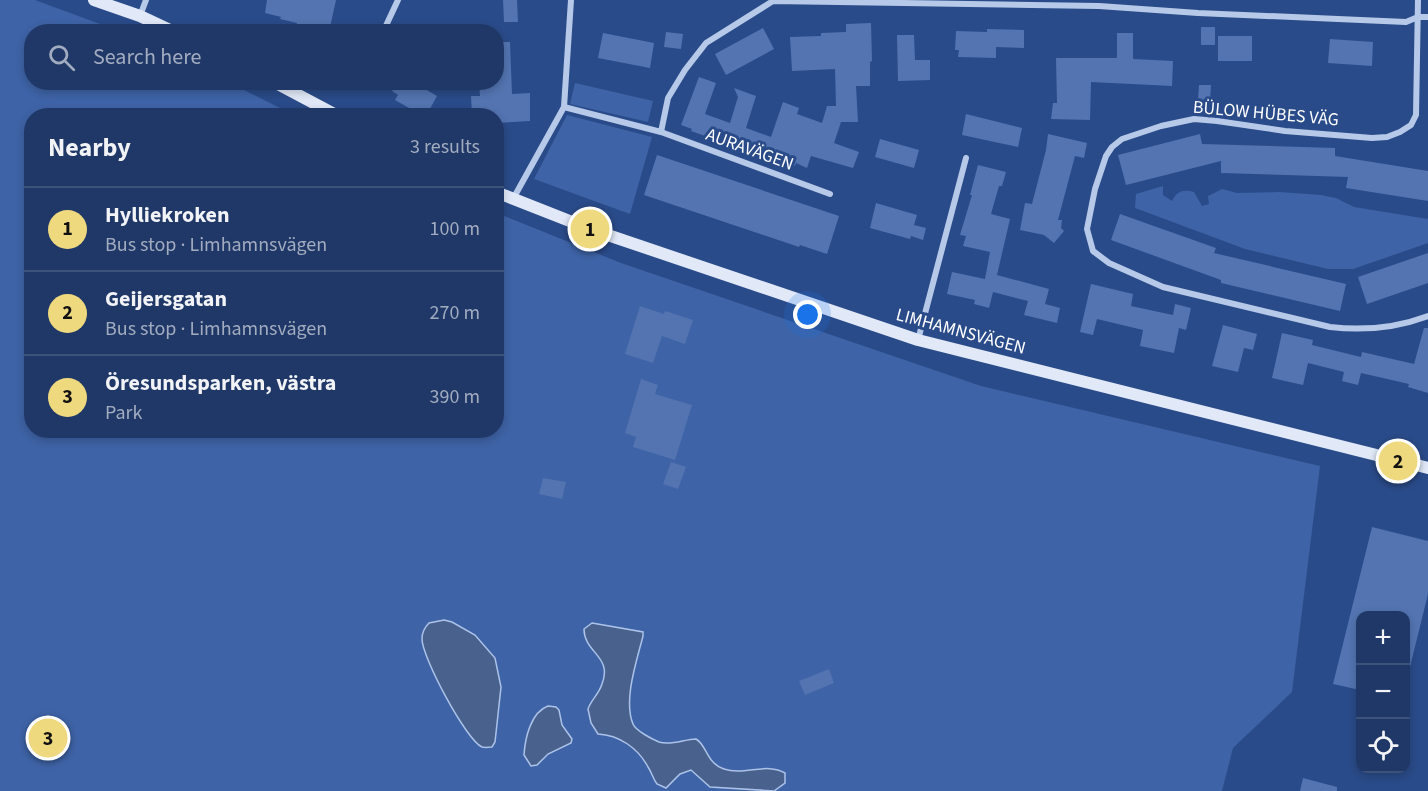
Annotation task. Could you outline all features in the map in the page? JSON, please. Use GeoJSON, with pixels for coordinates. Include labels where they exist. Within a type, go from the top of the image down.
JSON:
{"type":"FeatureCollection","features":[{"type":"Feature","properties":{"kind":"main road"},"geometry":{"type":"LineString","coordinates":[[94,0],[157,24]]}},
{"type":"Feature","properties":{"kind":"main road"},"geometry":{"type":"LineString","coordinates":[[289,90],[323,108]]}},
{"type":"Feature","properties":{"kind":"main road","name":"LIMHAMNSVÄGEN"},"geometry":{"type":"LineString","coordinates":[[504,195],[574,223],[918,340],[1428,468]]}},
{"type":"Feature","properties":{"kind":"street"},"geometry":{"type":"LineString","coordinates":[[140,16],[146,0]]}},
{"type":"Feature","properties":{"kind":"street"},"geometry":{"type":"LineString","coordinates":[[387,24],[398,0]]}},
{"type":"Feature","properties":{"kind":"street"},"geometry":{"type":"LineString","coordinates":[[513,199],[564,107],[572,0]]}},
{"type":"Feature","properties":{"kind":"street"},"geometry":{"type":"LineString","coordinates":[[1418,0],[1418,17]]}},
{"type":"Feature","properties":{"kind":"street"},"geometry":{"type":"LineString","coordinates":[[661,132],[668,98],[685,70],[706,44],[773,1],[1099,3],[1198,13],[1406,22],[1418,17],[1428,17]]}},
{"type":"Feature","properties":{"kind":"street","name":"BÜLOW HÜBES VÄG"},"geometry":{"type":"LineString","coordinates":[[1418,17],[1416,115],[1411,126],[1387,137],[1372,138],[1285,131],[1194,119],[1135,134],[1117,143],[1106,156],[1095,189],[1087,229],[1093,251],[1109,263],[1163,287],[1354,330],[1378,328],[1428,316]]}},
{"type":"Feature","properties":{"kind":"street","name":"AURAVÄGEN"},"geometry":{"type":"LineString","coordinates":[[564,107],[661,132],[830,194]]}},
{"type":"Feature","properties":{"kind":"street"},"geometry":{"type":"LineString","coordinates":[[918,340],[966,158]]}},
{"type":"Feature","properties":{"kind":"shaded area"},"geometry":{"type":"Polygon","coordinates":[[[0,0],[35,0],[100,24],[24,24],[24,90],[244,90],[280,108],[24,108],[24,438],[504,438],[504,216],[621,263],[981,386],[1320,466],[1292,692],[1233,748],[1222,791],[0,791],[0,0]]]}},
{"type":"Feature","properties":{"kind":"shaded area"},"geometry":{"type":"Polygon","coordinates":[[[575,83],[653,101],[648,122],[570,104],[575,83]]]}},
{"type":"Feature","properties":{"kind":"shaded area"},"geometry":{"type":"Polygon","coordinates":[[[567,115],[652,137],[630,214],[534,179],[567,115]]]}},
{"type":"Feature","properties":{"kind":"shaded area"},"geometry":{"type":"Polygon","coordinates":[[[1163,186],[1163,195],[1172,201],[1178,193],[1190,191],[1194,192],[1202,206],[1209,204],[1208,196],[1222,189],[1237,193],[1280,192],[1336,198],[1354,207],[1428,219],[1428,243],[1353,269],[1328,269],[1245,249],[1135,208],[1136,194],[1163,186]]]}},
{"type":"Feature","properties":{"kind":"shaded area"},"geometry":{"type":"Polygon","coordinates":[[[444,620],[475,635],[495,658],[501,687],[495,742],[492,747],[482,747],[466,730],[446,697],[424,649],[422,639],[425,628],[429,623],[444,620]]]}},
{"type":"Feature","properties":{"kind":"shaded area"},"geometry":{"type":"Polygon","coordinates":[[[592,623],[643,632],[630,692],[630,714],[637,729],[652,739],[664,743],[696,739],[714,763],[724,769],[732,771],[778,770],[785,773],[785,783],[774,791],[710,787],[691,770],[680,774],[666,788],[657,784],[644,760],[633,748],[613,737],[598,734],[591,723],[588,709],[601,688],[604,675],[601,661],[585,637],[584,629],[592,623]]]}},
{"type":"Feature","properties":{"kind":"shaded area"},"geometry":{"type":"Polygon","coordinates":[[[548,706],[559,710],[562,725],[572,739],[571,743],[548,754],[537,765],[531,766],[524,755],[526,741],[533,720],[542,709],[548,706]]]}},
{"type":"Feature","properties":{"kind":"building"},"geometry":{"type":"Polygon","coordinates":[[[267,0],[336,0],[331,24],[296,24],[265,13],[267,0]]]}},
{"type":"Feature","properties":{"kind":"building"},"geometry":{"type":"Polygon","coordinates":[[[503,0],[517,0],[518,22],[504,22],[503,0]]]}},
{"type":"Feature","properties":{"kind":"building"},"geometry":{"type":"Polygon","coordinates":[[[871,23],[870,86],[856,86],[858,122],[841,122],[834,143],[859,152],[853,168],[811,156],[807,168],[796,163],[795,166],[732,145],[733,143],[711,135],[711,138],[691,131],[692,129],[681,125],[699,77],[716,83],[705,114],[730,123],[738,97],[734,88],[756,96],[746,128],[771,137],[783,102],[799,108],[797,114],[822,123],[827,106],[836,106],[835,69],[792,71],[790,37],[846,32],[846,24],[871,23]]]}},
{"type":"Feature","properties":{"kind":"building"},"geometry":{"type":"Polygon","coordinates":[[[1201,27],[1215,27],[1215,45],[1201,45],[1201,27]]]}},
{"type":"Feature","properties":{"kind":"building"},"geometry":{"type":"Polygon","coordinates":[[[763,28],[774,49],[726,75],[715,54],[763,28]]]}},
{"type":"Feature","properties":{"kind":"building"},"geometry":{"type":"Polygon","coordinates":[[[987,29],[1024,30],[1024,48],[996,47],[996,58],[958,57],[959,50],[955,50],[956,31],[987,32],[987,29]]]}},
{"type":"Feature","properties":{"kind":"building"},"geometry":{"type":"Polygon","coordinates":[[[666,32],[683,34],[681,49],[664,47],[666,32]]]}},
{"type":"Feature","properties":{"kind":"building"},"geometry":{"type":"Polygon","coordinates":[[[603,33],[654,43],[650,68],[598,58],[603,33]]]}},
{"type":"Feature","properties":{"kind":"building"},"geometry":{"type":"Polygon","coordinates":[[[1117,33],[1133,33],[1133,59],[1173,61],[1172,86],[1091,82],[1090,120],[1051,119],[1053,103],[1057,103],[1056,58],[1117,58],[1117,33]]]}},
{"type":"Feature","properties":{"kind":"building"},"geometry":{"type":"Polygon","coordinates":[[[897,35],[914,35],[915,60],[930,60],[930,80],[898,81],[897,35]]]}},
{"type":"Feature","properties":{"kind":"building"},"geometry":{"type":"Polygon","coordinates":[[[1218,36],[1252,36],[1252,61],[1218,61],[1218,36]]]}},
{"type":"Feature","properties":{"kind":"building"},"geometry":{"type":"Polygon","coordinates":[[[1330,39],[1373,42],[1372,66],[1328,63],[1330,39]]]}},
{"type":"Feature","properties":{"kind":"building"},"geometry":{"type":"Polygon","coordinates":[[[504,42],[510,42],[512,94],[530,93],[530,121],[504,123],[504,108],[472,108],[471,96],[480,96],[480,90],[504,90],[504,42]]]}},
{"type":"Feature","properties":{"kind":"building"},"geometry":{"type":"Polygon","coordinates":[[[1199,85],[1211,85],[1210,100],[1198,100],[1199,85]]]}},
{"type":"Feature","properties":{"kind":"building"},"geometry":{"type":"Polygon","coordinates":[[[427,90],[437,96],[430,108],[409,108],[395,100],[398,95],[392,91],[427,90]]]}},
{"type":"Feature","properties":{"kind":"building"},"geometry":{"type":"Polygon","coordinates":[[[966,114],[1022,128],[1018,147],[962,135],[966,114]]]}},
{"type":"Feature","properties":{"kind":"building"},"geometry":{"type":"Polygon","coordinates":[[[1048,134],[1087,143],[1084,158],[1075,156],[1058,220],[1062,220],[1061,228],[1064,231],[1054,243],[1044,235],[1020,230],[1025,203],[1032,204],[1048,134]]]}},
{"type":"Feature","properties":{"kind":"building"},"geometry":{"type":"Polygon","coordinates":[[[1200,134],[1202,144],[1335,148],[1335,156],[1428,171],[1428,201],[1346,188],[1348,177],[1221,173],[1221,161],[1126,185],[1118,155],[1200,134]]]}},
{"type":"Feature","properties":{"kind":"building"},"geometry":{"type":"Polygon","coordinates":[[[880,139],[919,150],[914,168],[875,157],[880,139]]]}},
{"type":"Feature","properties":{"kind":"building"},"geometry":{"type":"Polygon","coordinates":[[[657,155],[839,216],[827,254],[800,245],[799,247],[644,195],[657,155]]]}},
{"type":"Feature","properties":{"kind":"building"},"geometry":{"type":"Polygon","coordinates":[[[978,165],[1006,172],[1002,186],[999,186],[991,214],[1010,219],[997,275],[1049,289],[1045,304],[1060,308],[1057,323],[1024,315],[1028,301],[993,292],[989,308],[974,304],[975,300],[947,294],[952,272],[985,279],[990,252],[963,246],[966,236],[960,235],[978,165]]]}},
{"type":"Feature","properties":{"kind":"building"},"geometry":{"type":"Polygon","coordinates":[[[876,203],[917,215],[914,225],[926,228],[923,240],[911,236],[910,239],[870,228],[876,203]]]}},
{"type":"Feature","properties":{"kind":"building"},"geometry":{"type":"Polygon","coordinates":[[[1120,214],[1216,248],[1214,253],[1346,284],[1340,311],[1221,283],[1221,280],[1111,240],[1120,214]]]}},
{"type":"Feature","properties":{"kind":"building"},"geometry":{"type":"Polygon","coordinates":[[[1428,253],[1428,283],[1367,304],[1358,277],[1428,253]]]}},
{"type":"Feature","properties":{"kind":"building"},"geometry":{"type":"Polygon","coordinates":[[[1091,284],[1133,294],[1131,306],[1173,315],[1175,304],[1191,308],[1186,330],[1179,328],[1174,353],[1140,346],[1143,330],[1097,319],[1093,335],[1080,332],[1091,284]]]}},
{"type":"Feature","properties":{"kind":"building"},"geometry":{"type":"Polygon","coordinates":[[[640,306],[693,320],[685,344],[662,336],[653,363],[625,354],[640,306]]]}},
{"type":"Feature","properties":{"kind":"building"},"geometry":{"type":"Polygon","coordinates":[[[1223,325],[1257,334],[1253,350],[1244,348],[1238,372],[1212,366],[1223,325]]]}},
{"type":"Feature","properties":{"kind":"building"},"geometry":{"type":"Polygon","coordinates":[[[1424,328],[1428,328],[1428,393],[1408,387],[1409,384],[1361,373],[1358,385],[1342,381],[1344,372],[1308,363],[1303,385],[1272,378],[1282,333],[1313,340],[1312,345],[1361,357],[1362,352],[1414,364],[1424,328]]]}},
{"type":"Feature","properties":{"kind":"building"},"geometry":{"type":"Polygon","coordinates":[[[641,379],[658,385],[655,394],[692,405],[675,460],[633,447],[636,437],[625,433],[641,379]]]}},
{"type":"Feature","properties":{"kind":"building"},"geometry":{"type":"Polygon","coordinates":[[[671,462],[686,467],[678,489],[663,484],[671,462]]]}},
{"type":"Feature","properties":{"kind":"building"},"geometry":{"type":"Polygon","coordinates":[[[543,478],[566,482],[562,499],[539,494],[543,478]]]}},
{"type":"Feature","properties":{"kind":"building"},"geometry":{"type":"Polygon","coordinates":[[[1372,527],[1428,541],[1428,594],[1410,667],[1410,611],[1356,611],[1356,689],[1333,684],[1372,527]]]}},
{"type":"Feature","properties":{"kind":"building"},"geometry":{"type":"Polygon","coordinates":[[[829,669],[834,683],[805,695],[799,681],[829,669]]]}},
{"type":"Feature","properties":{"kind":"building"},"geometry":{"type":"Polygon","coordinates":[[[1303,778],[1337,787],[1337,791],[1300,791],[1303,778]]]}},
{"type":"Feature","properties":{"kind":"place","name":"Hylliekroken"},"geometry":{"type":"Point","coordinates":[590,229]}},
{"type":"Feature","properties":{"kind":"place","name":"Geijersgatan"},"geometry":{"type":"Point","coordinates":[1398,461]}},
{"type":"Feature","properties":{"kind":"place","name":"Öresundsparken, västra"},"geometry":{"type":"Point","coordinates":[48,738]}}]}
